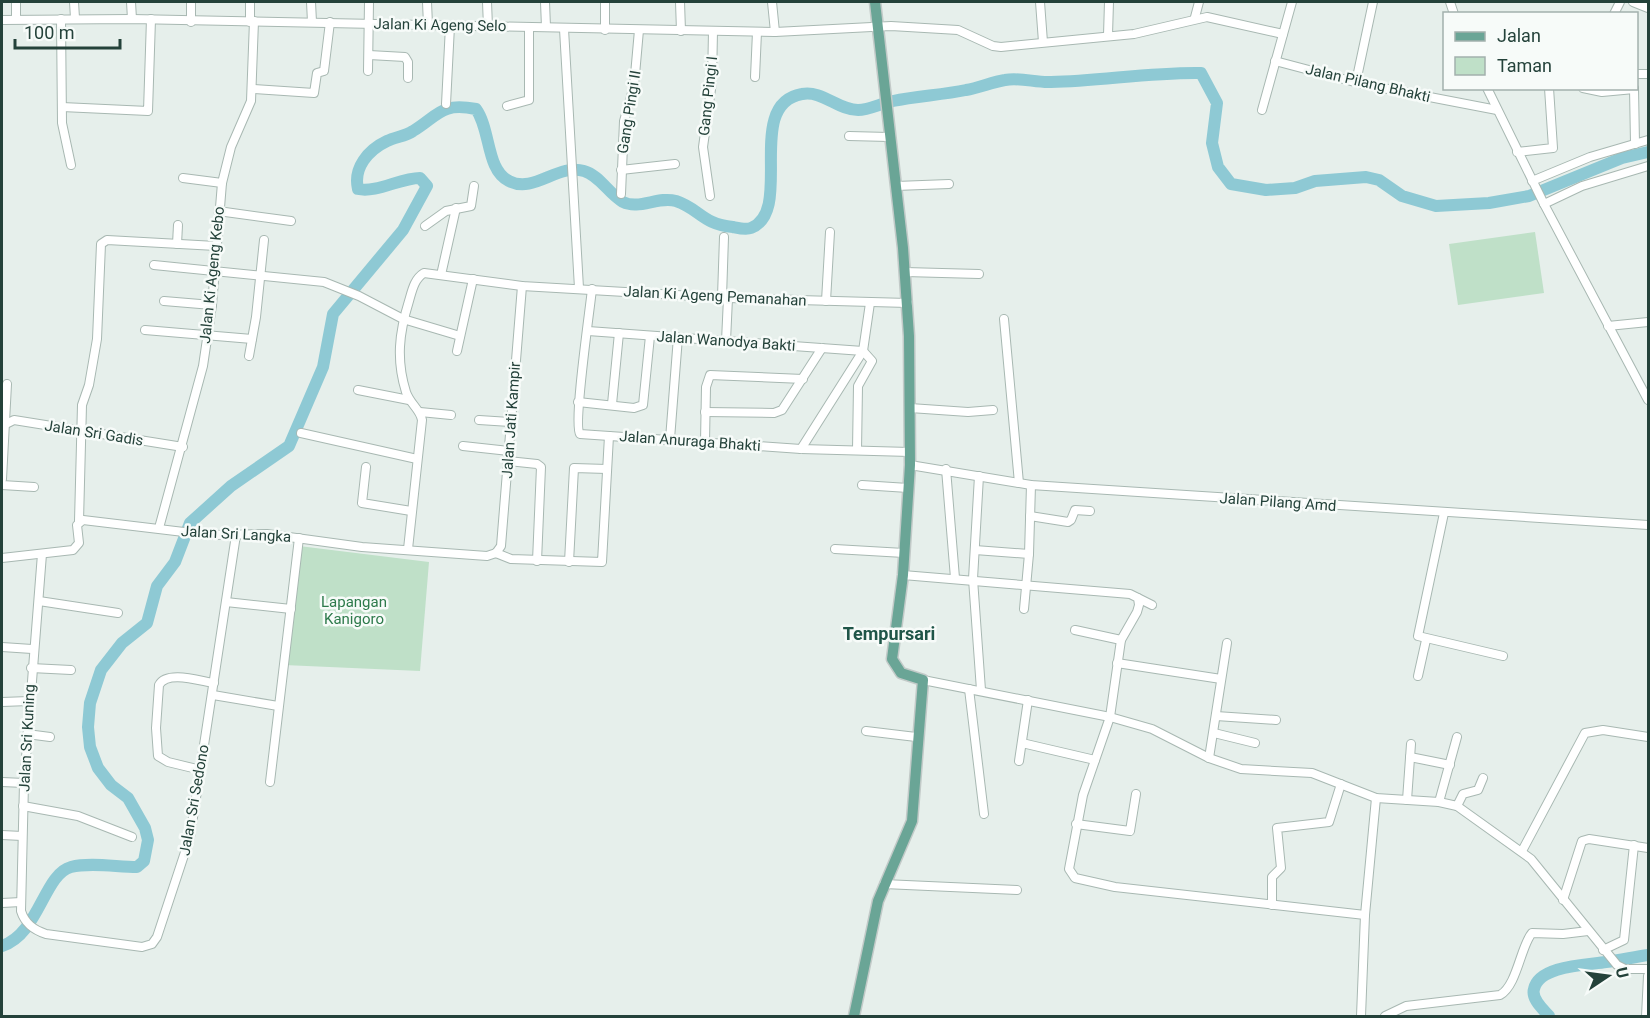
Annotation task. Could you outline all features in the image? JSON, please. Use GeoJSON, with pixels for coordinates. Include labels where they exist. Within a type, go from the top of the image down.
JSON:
{"type":"FeatureCollection","features":[{"type":"Feature","properties":{"kind":"main road"},"geometry":{"type":"LineString","coordinates":[[854,1017],[868,939],[884,884],[912,821],[916,736],[922,680],[901,673],[892,659],[903,575],[910,465],[908,303],[875,2]]}},
{"type":"Feature","properties":{"kind":"street"},"geometry":{"type":"LineString","coordinates":[[16,2],[16,19]]}},
{"type":"Feature","properties":{"kind":"street"},"geometry":{"type":"LineString","coordinates":[[74,2],[75,18]]}},
{"type":"Feature","properties":{"kind":"street"},"geometry":{"type":"LineString","coordinates":[[131,2],[132,19]]}},
{"type":"Feature","properties":{"kind":"street"},"geometry":{"type":"LineString","coordinates":[[191,2],[191,22]]}},
{"type":"Feature","properties":{"kind":"street","name":"Jalan Ki Ageng Kebo"},"geometry":{"type":"LineString","coordinates":[[159,528],[183,447],[202,366],[212,305],[222,183],[231,147],[248,109],[253,88],[250,2]]}},
{"type":"Feature","properties":{"kind":"street"},"geometry":{"type":"LineString","coordinates":[[311,2],[312,22]]}},
{"type":"Feature","properties":{"kind":"street"},"geometry":{"type":"LineString","coordinates":[[368,71],[369,2]]}},
{"type":"Feature","properties":{"kind":"street"},"geometry":{"type":"LineString","coordinates":[[427,2],[428,25]]}},
{"type":"Feature","properties":{"kind":"street"},"geometry":{"type":"LineString","coordinates":[[487,2],[488,27]]}},
{"type":"Feature","properties":{"kind":"street"},"geometry":{"type":"LineString","coordinates":[[545,2],[546,27]]}},
{"type":"Feature","properties":{"kind":"street"},"geometry":{"type":"LineString","coordinates":[[605,2],[605,30]]}},
{"type":"Feature","properties":{"kind":"street"},"geometry":{"type":"LineString","coordinates":[[680,2],[681,31]]}},
{"type":"Feature","properties":{"kind":"street"},"geometry":{"type":"LineString","coordinates":[[772,2],[775,32]]}},
{"type":"Feature","properties":{"kind":"street"},"geometry":{"type":"LineString","coordinates":[[1040,2],[1044,42]]}},
{"type":"Feature","properties":{"kind":"street"},"geometry":{"type":"LineString","coordinates":[[1108,2],[1108,35]]}},
{"type":"Feature","properties":{"kind":"street"},"geometry":{"type":"LineString","coordinates":[[1199,2],[1195,17],[1215,16],[1283,34]]}},
{"type":"Feature","properties":{"kind":"street"},"geometry":{"type":"LineString","coordinates":[[1263,110],[1292,2]]}},
{"type":"Feature","properties":{"kind":"street"},"geometry":{"type":"LineString","coordinates":[[1356,82],[1373,2]]}},
{"type":"Feature","properties":{"kind":"street"},"geometry":{"type":"LineString","coordinates":[[1634,2],[1648,8]]}},
{"type":"Feature","properties":{"kind":"street","name":"Jalan Ki Ageng Selo"},"geometry":{"type":"LineString","coordinates":[[2,20],[151,19],[191,22],[330,22],[757,32],[878,27],[958,30],[999,46],[1143,33],[1195,17]]}},
{"type":"Feature","properties":{"kind":"street"},"geometry":{"type":"LineString","coordinates":[[61,19],[62,123],[70,165]]}},
{"type":"Feature","properties":{"kind":"street"},"geometry":{"type":"LineString","coordinates":[[62,107],[148,111],[151,19]]}},
{"type":"Feature","properties":{"kind":"street"},"geometry":{"type":"LineString","coordinates":[[253,88],[314,93],[317,73],[324,71],[325,68],[330,22]]}},
{"type":"Feature","properties":{"kind":"street"},"geometry":{"type":"LineString","coordinates":[[447,104],[450,26]]}},
{"type":"Feature","properties":{"kind":"street"},"geometry":{"type":"LineString","coordinates":[[507,106],[529,100],[530,27]]}},
{"type":"Feature","properties":{"kind":"street"},"geometry":{"type":"LineString","coordinates":[[564,29],[579,288]]}},
{"type":"Feature","properties":{"kind":"street","name":"Gang Pingi II"},"geometry":{"type":"LineString","coordinates":[[621,194],[624,121],[634,86],[639,30]]}},
{"type":"Feature","properties":{"kind":"street","name":"Gang Pingi I"},"geometry":{"type":"LineString","coordinates":[[710,196],[703,147],[712,82],[713,31]]}},
{"type":"Feature","properties":{"kind":"street"},"geometry":{"type":"LineString","coordinates":[[755,77],[757,32]]}},
{"type":"Feature","properties":{"kind":"street"},"geometry":{"type":"LineString","coordinates":[[369,55],[405,57],[408,62],[408,78]]}},
{"type":"Feature","properties":{"kind":"street","name":"Jalan Pilang Bhakti"},"geometry":{"type":"LineString","coordinates":[[1275,61],[1356,82],[1497,110]]}},
{"type":"Feature","properties":{"kind":"street"},"geometry":{"type":"LineString","coordinates":[[1488,90],[1517,152],[1648,400]]}},
{"type":"Feature","properties":{"kind":"street"},"geometry":{"type":"LineString","coordinates":[[1517,152],[1553,148],[1549,90]]}},
{"type":"Feature","properties":{"kind":"street"},"geometry":{"type":"LineString","coordinates":[[1591,90],[1599,92],[1622,90]]}},
{"type":"Feature","properties":{"kind":"street"},"geometry":{"type":"LineString","coordinates":[[1634,90],[1635,144]]}},
{"type":"Feature","properties":{"kind":"street"},"geometry":{"type":"LineString","coordinates":[[849,136],[890,137]]}},
{"type":"Feature","properties":{"kind":"street"},"geometry":{"type":"LineString","coordinates":[[1534,184],[1590,157],[1648,140]]}},
{"type":"Feature","properties":{"kind":"street"},"geometry":{"type":"LineString","coordinates":[[621,170],[675,164]]}},
{"type":"Feature","properties":{"kind":"street"},"geometry":{"type":"LineString","coordinates":[[1543,202],[1582,186],[1648,166]]}},
{"type":"Feature","properties":{"kind":"street"},"geometry":{"type":"LineString","coordinates":[[183,178],[222,183]]}},
{"type":"Feature","properties":{"kind":"street"},"geometry":{"type":"LineString","coordinates":[[896,186],[949,184]]}},
{"type":"Feature","properties":{"kind":"street"},"geometry":{"type":"LineString","coordinates":[[450,229],[430,224],[442,213],[471,206],[474,186]]}},
{"type":"Feature","properties":{"kind":"street"},"geometry":{"type":"LineString","coordinates":[[408,549],[422,426],[420,412],[409,400],[399,357],[404,319],[418,276],[429,272],[441,275],[456,208]]}},
{"type":"Feature","properties":{"kind":"street"},"geometry":{"type":"LineString","coordinates":[[218,211],[291,222]]}},
{"type":"Feature","properties":{"kind":"street"},"geometry":{"type":"LineString","coordinates":[[177,244],[178,225]]}},
{"type":"Feature","properties":{"kind":"street"},"geometry":{"type":"LineString","coordinates":[[826,302],[830,232]]}},
{"type":"Feature","properties":{"kind":"street"},"geometry":{"type":"LineString","coordinates":[[724,237],[726,341]]}},
{"type":"Feature","properties":{"kind":"street"},"geometry":{"type":"LineString","coordinates":[[2,558],[76,549],[79,521],[82,405],[89,384],[97,339],[101,244],[107,240],[216,246]]}},
{"type":"Feature","properties":{"kind":"street"},"geometry":{"type":"LineString","coordinates":[[249,356],[264,240]]}},
{"type":"Feature","properties":{"kind":"street"},"geometry":{"type":"LineString","coordinates":[[154,265],[324,282],[344,289],[404,319],[460,336]]}},
{"type":"Feature","properties":{"kind":"street"},"geometry":{"type":"LineString","coordinates":[[905,272],[979,274]]}},
{"type":"Feature","properties":{"kind":"street","name":"Jalan Ki Ageng Pemanahan"},"geometry":{"type":"LineString","coordinates":[[441,275],[522,286],[725,298],[908,303]]}},
{"type":"Feature","properties":{"kind":"street"},"geometry":{"type":"LineString","coordinates":[[457,351],[473,279]]}},
{"type":"Feature","properties":{"kind":"street","name":"Jalan Jati Kampir"},"geometry":{"type":"LineString","coordinates":[[496,554],[501,546],[522,286]]}},
{"type":"Feature","properties":{"kind":"street"},"geometry":{"type":"LineString","coordinates":[[592,289],[578,402],[636,408],[644,403],[650,336]]}},
{"type":"Feature","properties":{"kind":"street"},"geometry":{"type":"LineString","coordinates":[[164,301],[212,305]]}},
{"type":"Feature","properties":{"kind":"street"},"geometry":{"type":"LineString","coordinates":[[801,448],[863,351],[870,303]]}},
{"type":"Feature","properties":{"kind":"street"},"geometry":{"type":"LineString","coordinates":[[1004,319],[1019,483]]}},
{"type":"Feature","properties":{"kind":"street"},"geometry":{"type":"LineString","coordinates":[[1608,326],[1648,322]]}},
{"type":"Feature","properties":{"kind":"street"},"geometry":{"type":"LineString","coordinates":[[145,330],[252,339]]}},
{"type":"Feature","properties":{"kind":"street","name":"Jalan Wanodya Bakti"},"geometry":{"type":"LineString","coordinates":[[588,331],[863,351]]}},
{"type":"Feature","properties":{"kind":"street"},"geometry":{"type":"LineString","coordinates":[[612,404],[619,333]]}},
{"type":"Feature","properties":{"kind":"street"},"geometry":{"type":"LineString","coordinates":[[670,439],[678,337]]}},
{"type":"Feature","properties":{"kind":"street"},"geometry":{"type":"LineString","coordinates":[[705,411],[778,412],[785,408],[822,348]]}},
{"type":"Feature","properties":{"kind":"street"},"geometry":{"type":"LineString","coordinates":[[857,450],[858,386],[872,363],[870,356],[863,351]]}},
{"type":"Feature","properties":{"kind":"street"},"geometry":{"type":"LineString","coordinates":[[705,441],[707,381],[711,375],[803,379]]}},
{"type":"Feature","properties":{"kind":"street"},"geometry":{"type":"LineString","coordinates":[[2,479],[7,384]]}},
{"type":"Feature","properties":{"kind":"street"},"geometry":{"type":"LineString","coordinates":[[358,390],[409,400]]}},
{"type":"Feature","properties":{"kind":"street","name":"Jalan Anuraga Bhakti"},"geometry":{"type":"LineString","coordinates":[[578,402],[577,430],[580,434],[801,448],[910,452]]}},
{"type":"Feature","properties":{"kind":"street"},"geometry":{"type":"LineString","coordinates":[[910,408],[968,412],[993,410]]}},
{"type":"Feature","properties":{"kind":"street"},"geometry":{"type":"LineString","coordinates":[[420,412],[451,415]]}},
{"type":"Feature","properties":{"kind":"street","name":"Jalan Sri Gadis"},"geometry":{"type":"LineString","coordinates":[[6,424],[14,420],[183,447]]}},
{"type":"Feature","properties":{"kind":"street"},"geometry":{"type":"LineString","coordinates":[[479,420],[510,422]]}},
{"type":"Feature","properties":{"kind":"street"},"geometry":{"type":"LineString","coordinates":[[301,433],[417,459]]}},
{"type":"Feature","properties":{"kind":"street"},"geometry":{"type":"LineString","coordinates":[[569,562],[573,470],[575,467],[607,469],[609,436]]}},
{"type":"Feature","properties":{"kind":"street"},"geometry":{"type":"LineString","coordinates":[[463,446],[508,451]]}},
{"type":"Feature","properties":{"kind":"street"},"geometry":{"type":"LineString","coordinates":[[508,461],[537,464],[542,467],[537,561]]}},
{"type":"Feature","properties":{"kind":"street","name":"Jalan Pilang Amd"},"geometry":{"type":"LineString","coordinates":[[910,465],[1031,485],[1648,525]]}},
{"type":"Feature","properties":{"kind":"street"},"geometry":{"type":"LineString","coordinates":[[366,467],[362,503],[411,511]]}},
{"type":"Feature","properties":{"kind":"street","name":"Jalan Sri Langka"},"geometry":{"type":"LineString","coordinates":[[79,521],[88,520],[197,533],[299,538],[352,546],[487,556],[496,554],[506,559],[602,562],[607,469]]}},
{"type":"Feature","properties":{"kind":"street"},"geometry":{"type":"LineString","coordinates":[[946,470],[955,578]]}},
{"type":"Feature","properties":{"kind":"street"},"geometry":{"type":"LineString","coordinates":[[979,476],[973,579],[981,690]]}},
{"type":"Feature","properties":{"kind":"street"},"geometry":{"type":"LineString","coordinates":[[2,485],[34,488]]}},
{"type":"Feature","properties":{"kind":"street"},"geometry":{"type":"LineString","coordinates":[[862,485],[908,488]]}},
{"type":"Feature","properties":{"kind":"street"},"geometry":{"type":"LineString","coordinates":[[1024,609],[1029,554],[1031,485]]}},
{"type":"Feature","properties":{"kind":"street"},"geometry":{"type":"LineString","coordinates":[[1030,516],[1068,522],[1075,509],[1090,511]]}},
{"type":"Feature","properties":{"kind":"street"},"geometry":{"type":"LineString","coordinates":[[1444,513],[1417,633],[1420,638],[1426,640],[1503,656]]}},
{"type":"Feature","properties":{"kind":"street","name":"Jalan Sri Sedono"},"geometry":{"type":"LineString","coordinates":[[26,922],[37,931],[134,947],[148,946],[155,941],[188,849],[236,535]]}},
{"type":"Feature","properties":{"kind":"street"},"geometry":{"type":"LineString","coordinates":[[270,782],[299,538]]}},
{"type":"Feature","properties":{"kind":"street"},"geometry":{"type":"LineString","coordinates":[[835,549],[904,553]]}},
{"type":"Feature","properties":{"kind":"street"},"geometry":{"type":"LineString","coordinates":[[975,550],[1029,554]]}},
{"type":"Feature","properties":{"kind":"street","name":"Jalan Sri Kuning"},"geometry":{"type":"LineString","coordinates":[[26,922],[21,902],[24,783],[32,648],[39,601],[42,554]]}},
{"type":"Feature","properties":{"kind":"street"},"geometry":{"type":"LineString","coordinates":[[903,575],[973,579],[1130,594],[1152,604]]}},
{"type":"Feature","properties":{"kind":"street"},"geometry":{"type":"LineString","coordinates":[[1138,598],[1140,605],[1121,640],[1110,717],[1076,824],[1069,869],[1072,876],[1079,880],[1115,887],[1365,915]]}},
{"type":"Feature","properties":{"kind":"street"},"geometry":{"type":"LineString","coordinates":[[39,601],[118,613]]}},
{"type":"Feature","properties":{"kind":"street"},"geometry":{"type":"LineString","coordinates":[[226,602],[291,609]]}},
{"type":"Feature","properties":{"kind":"street"},"geometry":{"type":"LineString","coordinates":[[1075,630],[1121,640]]}},
{"type":"Feature","properties":{"kind":"street"},"geometry":{"type":"LineString","coordinates":[[1418,676],[1426,640]]}},
{"type":"Feature","properties":{"kind":"street"},"geometry":{"type":"LineString","coordinates":[[1209,758],[1215,733],[1227,644]]}},
{"type":"Feature","properties":{"kind":"street"},"geometry":{"type":"LineString","coordinates":[[2,647],[32,648]]}},
{"type":"Feature","properties":{"kind":"street"},"geometry":{"type":"LineString","coordinates":[[1117,663],[1221,679]]}},
{"type":"Feature","properties":{"kind":"street"},"geometry":{"type":"LineString","coordinates":[[31,668],[71,670]]}},
{"type":"Feature","properties":{"kind":"street"},"geometry":{"type":"LineString","coordinates":[[201,770],[168,762],[158,756],[156,728],[159,685],[162,680],[169,678],[214,683]]}},
{"type":"Feature","properties":{"kind":"street"},"geometry":{"type":"LineString","coordinates":[[922,680],[1110,717],[1163,733],[1209,758],[1255,771],[1311,773],[1376,798],[1439,802],[1457,806],[1522,851],[1540,869],[1587,931],[1617,965],[1625,969],[1648,969]]}},
{"type":"Feature","properties":{"kind":"street"},"geometry":{"type":"LineString","coordinates":[[969,689],[984,814]]}},
{"type":"Feature","properties":{"kind":"street"},"geometry":{"type":"LineString","coordinates":[[213,695],[278,706]]}},
{"type":"Feature","properties":{"kind":"street"},"geometry":{"type":"LineString","coordinates":[[1019,761],[1028,700]]}},
{"type":"Feature","properties":{"kind":"street"},"geometry":{"type":"LineString","coordinates":[[2,702],[29,701]]}},
{"type":"Feature","properties":{"kind":"street"},"geometry":{"type":"LineString","coordinates":[[1216,717],[1276,720]]}},
{"type":"Feature","properties":{"kind":"street"},"geometry":{"type":"LineString","coordinates":[[1522,851],[1585,733],[1603,730],[1648,737]]}},
{"type":"Feature","properties":{"kind":"street"},"geometry":{"type":"LineString","coordinates":[[866,731],[916,736]]}},
{"type":"Feature","properties":{"kind":"street"},"geometry":{"type":"LineString","coordinates":[[1215,733],[1255,743]]}},
{"type":"Feature","properties":{"kind":"street"},"geometry":{"type":"LineString","coordinates":[[27,734],[50,737]]}},
{"type":"Feature","properties":{"kind":"street"},"geometry":{"type":"LineString","coordinates":[[1439,802],[1457,737]]}},
{"type":"Feature","properties":{"kind":"street"},"geometry":{"type":"LineString","coordinates":[[1022,743],[1095,760]]}},
{"type":"Feature","properties":{"kind":"street"},"geometry":{"type":"LineString","coordinates":[[1407,800],[1411,744]]}},
{"type":"Feature","properties":{"kind":"street"},"geometry":{"type":"LineString","coordinates":[[1410,757],[1450,765]]}},
{"type":"Feature","properties":{"kind":"street"},"geometry":{"type":"LineString","coordinates":[[1457,806],[1463,794],[1478,790],[1483,778]]}},
{"type":"Feature","properties":{"kind":"street"},"geometry":{"type":"LineString","coordinates":[[2,782],[24,783]]}},
{"type":"Feature","properties":{"kind":"street"},"geometry":{"type":"LineString","coordinates":[[1272,904],[1272,877],[1281,868],[1277,828],[1329,822],[1341,784]]}},
{"type":"Feature","properties":{"kind":"street"},"geometry":{"type":"LineString","coordinates":[[1076,824],[1130,831],[1136,794]]}},
{"type":"Feature","properties":{"kind":"street"},"geometry":{"type":"LineString","coordinates":[[1361,1017],[1365,915],[1376,798]]}},
{"type":"Feature","properties":{"kind":"street"},"geometry":{"type":"LineString","coordinates":[[23,806],[78,816],[132,837]]}},
{"type":"Feature","properties":{"kind":"street"},"geometry":{"type":"LineString","coordinates":[[2,835],[22,836]]}},
{"type":"Feature","properties":{"kind":"street"},"geometry":{"type":"LineString","coordinates":[[1563,900],[1582,841],[1589,839],[1648,848]]}},
{"type":"Feature","properties":{"kind":"street"},"geometry":{"type":"LineString","coordinates":[[1606,954],[1624,940],[1634,845]]}},
{"type":"Feature","properties":{"kind":"street"},"geometry":{"type":"LineString","coordinates":[[884,884],[1017,890]]}},
{"type":"Feature","properties":{"kind":"street"},"geometry":{"type":"LineString","coordinates":[[2,903],[21,902]]}},
{"type":"Feature","properties":{"kind":"street"},"geometry":{"type":"LineString","coordinates":[[1385,1017],[1406,1006],[1500,995],[1506,992],[1513,975],[1521,964],[1528,937],[1532,933],[1563,934],[1587,931]]}},
{"type":"Feature","properties":{"kind":"street"},"geometry":{"type":"LineString","coordinates":[[1646,1017],[1648,976]]}},
{"type":"Feature","properties":{"kind":"green space"},"geometry":{"type":"Polygon","coordinates":[[[1535,232],[1544,293],[1458,305],[1449,244],[1535,232]]]}},
{"type":"Feature","properties":{"kind":"green space","name":"Lapangan Kanigoro"},"geometry":{"type":"Polygon","coordinates":[[[299,546],[429,562],[420,671],[284,665],[299,546]]]}},
{"type":"Feature","properties":{"kind":"waterway"},"geometry":{"type":"LineString","coordinates":[[2,946],[25,930],[54,881],[62,872],[71,867],[87,865],[137,867],[144,861],[148,840],[145,828],[128,798],[111,785],[98,768],[90,747],[88,727],[90,703],[101,670],[122,643],[147,623],[157,586],[175,562],[190,523],[231,486],[289,446],[323,367],[333,314],[403,230],[427,186],[420,178],[373,189],[358,189],[360,167],[374,149],[410,133],[441,111],[455,107],[476,109],[481,118],[496,168],[509,181],[528,184],[565,171],[584,171],[594,176],[623,202],[636,205],[662,200],[676,201],[714,223],[744,229],[751,228],[763,218],[769,201],[775,117],[785,102],[802,94],[816,95],[844,107],[858,110],[893,101],[957,92],[1011,79],[1051,82],[1201,73],[1217,103],[1212,143],[1218,167],[1231,184],[1266,190],[1295,188],[1315,181],[1366,177],[1379,180],[1402,196],[1436,206],[1489,203],[1529,196],[1622,158],[1648,152]]}},
{"type":"Feature","properties":{"kind":"waterway"},"geometry":{"type":"LineString","coordinates":[[1549,1016],[1534,996],[1534,989],[1538,981],[1545,975],[1565,968],[1648,955]]}},
{"type":"Feature","properties":{"kind":"district","name":"Tempursari"},"geometry":{"type":"Point","coordinates":[889,633]}}]}
